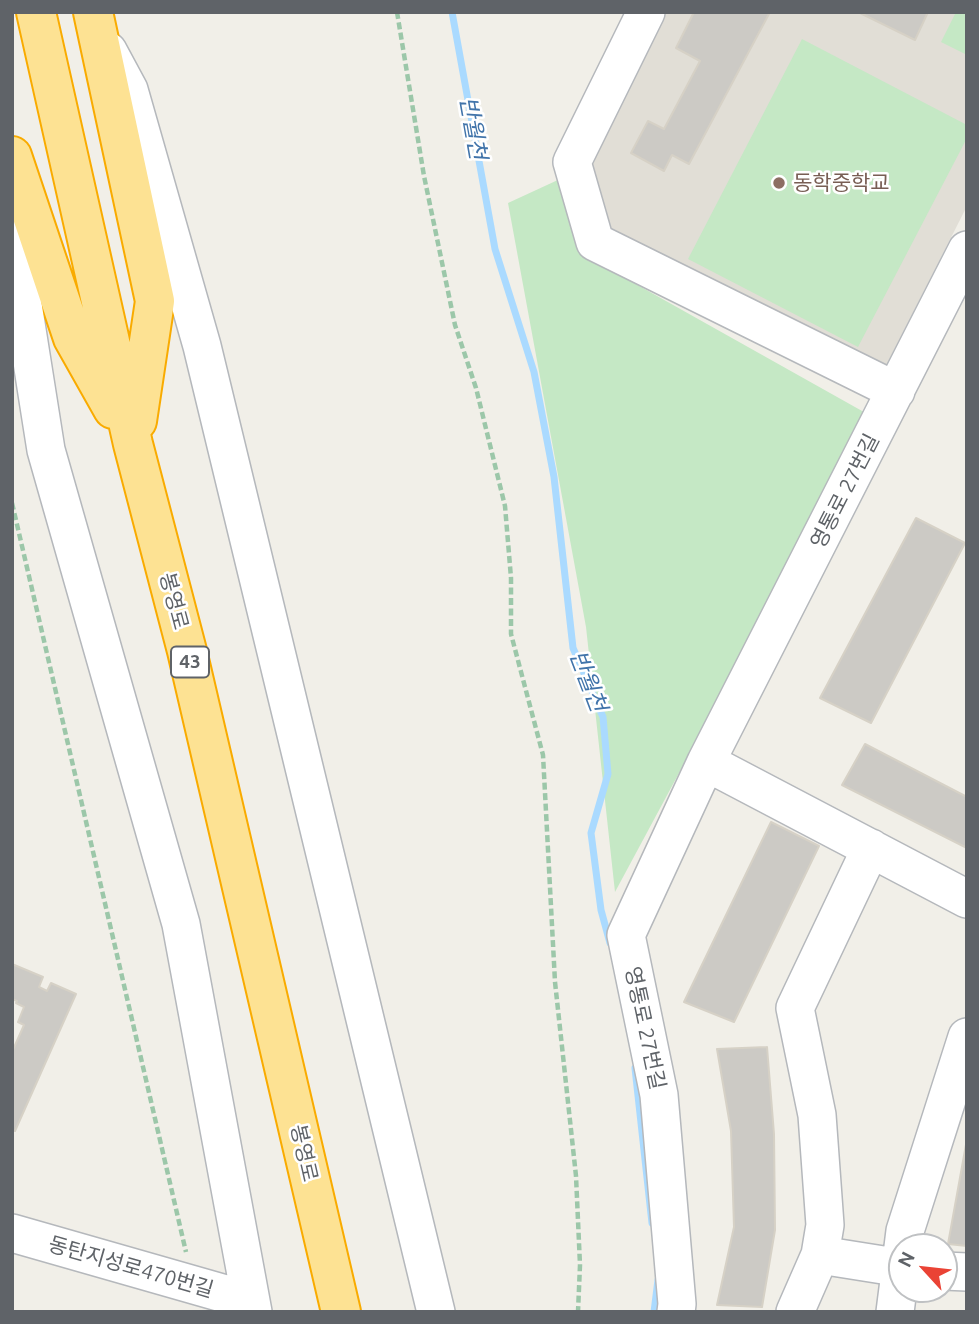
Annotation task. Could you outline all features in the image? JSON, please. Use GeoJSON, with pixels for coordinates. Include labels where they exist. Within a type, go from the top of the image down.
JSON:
{"type":"FeatureCollection","features":[{"type":"Feature","properties":{"kind":"highway","name":"봉영로"},"geometry":{"type":"LineString","coordinates":[[36,12],[133,444],[187,650],[341,1312]]}},
{"type":"Feature","properties":{"kind":"highway"},"geometry":{"type":"LineString","coordinates":[[95,20],[155,301],[133,444]]}},
{"type":"Feature","properties":{"kind":"highway"},"geometry":{"type":"LineString","coordinates":[[12,156],[73,338],[133,444]]}},
{"type":"Feature","properties":{"kind":"street"},"geometry":{"type":"LineString","coordinates":[[646,12],[572,162],[595,242],[896,391]]}},
{"type":"Feature","properties":{"kind":"street"},"geometry":{"type":"LineString","coordinates":[[95,20],[129,90],[202,346],[436,1312]]}},
{"type":"Feature","properties":{"kind":"street"},"geometry":{"type":"LineString","coordinates":[[12,235],[46,450],[181,924],[251,1307]]}},
{"type":"Feature","properties":{"kind":"street","name":"영통로 27번길"},"geometry":{"type":"LineString","coordinates":[[676,1312],[659,1095],[626,935],[714,747],[967,250]]}},
{"type":"Feature","properties":{"kind":"street"},"geometry":{"type":"LineString","coordinates":[[714,747],[871,848],[967,899]]}},
{"type":"Feature","properties":{"kind":"street"},"geometry":{"type":"LineString","coordinates":[[796,1312],[820,1255],[825,1225],[817,1115],[795,1008],[871,848]]}},
{"type":"Feature","properties":{"kind":"street"},"geometry":{"type":"LineString","coordinates":[[905,1233],[967,1037]]}},
{"type":"Feature","properties":{"kind":"street","name":"동탄지성로470번길"},"geometry":{"type":"LineString","coordinates":[[12,1233],[193,1285],[251,1307]]}},
{"type":"Feature","properties":{"kind":"street"},"geometry":{"type":"LineString","coordinates":[[820,1255],[888,1259]]}},
{"type":"Feature","properties":{"kind":"path"},"geometry":{"type":"LineString","coordinates":[[397,12],[424,176],[455,325],[476,388],[505,506],[511,578],[511,634],[543,755],[555,982],[576,1176],[580,1265],[578,1312]]}},
{"type":"Feature","properties":{"kind":"path"},"geometry":{"type":"LineString","coordinates":[[12,503],[193,1285]]}},
{"type":"Feature","properties":{"kind":"shaded area","name":"동학중학교"},"geometry":{"type":"Polygon","coordinates":[[[661,12],[967,12],[967,206],[882,374],[603,229],[585,159],[661,12]]]}},
{"type":"Feature","properties":{"kind":"green space"},"geometry":{"type":"Polygon","coordinates":[[[956,12],[967,12],[967,55],[941,42],[956,12]]]}},
{"type":"Feature","properties":{"kind":"green space"},"geometry":{"type":"Polygon","coordinates":[[[802,39],[967,125],[967,138],[858,347],[688,259],[802,39]]]}},
{"type":"Feature","properties":{"kind":"green space"},"geometry":{"type":"Polygon","coordinates":[[[560,179],[584,255],[871,416],[615,892],[586,627],[508,203],[560,179]]]}},
{"type":"Feature","properties":{"kind":"building"},"geometry":{"type":"Polygon","coordinates":[[[694,12],[770,12],[689,164],[672,155],[664,171],[631,153],[648,121],[664,129],[700,61],[676,48],[694,12]]]}},
{"type":"Feature","properties":{"kind":"building"},"geometry":{"type":"Polygon","coordinates":[[[858,12],[928,12],[915,40],[858,12]]]}},
{"type":"Feature","properties":{"kind":"building"},"geometry":{"type":"Polygon","coordinates":[[[916,518],[965,543],[871,723],[820,698],[916,518]]]}},
{"type":"Feature","properties":{"kind":"building"},"geometry":{"type":"Polygon","coordinates":[[[865,744],[967,797],[967,848],[842,785],[865,744]]]}},
{"type":"Feature","properties":{"kind":"building"},"geometry":{"type":"Polygon","coordinates":[[[771,822],[819,846],[734,1022],[684,1002],[771,822]]]}},
{"type":"Feature","properties":{"kind":"building"},"geometry":{"type":"Polygon","coordinates":[[[12,964],[43,977],[39,987],[47,991],[51,983],[76,994],[15,1131],[12,1130],[12,1052],[24,1025],[18,1022],[24,1007],[12,999],[12,964]]]}},
{"type":"Feature","properties":{"kind":"building"},"geometry":{"type":"Polygon","coordinates":[[[767,1047],[774,1134],[775,1230],[762,1307],[717,1305],[734,1227],[731,1131],[717,1049],[767,1047]]]}},
{"type":"Feature","properties":{"kind":"building"},"geometry":{"type":"Polygon","coordinates":[[[967,1139],[967,1246],[958,1245],[958,1233],[950,1233],[967,1139]]]}},
{"type":"Feature","properties":{"kind":"waterway","name":"반월천"},"geometry":{"type":"LineString","coordinates":[[452,12],[495,249],[534,372],[554,477],[573,648],[603,717],[608,774],[591,833],[601,910],[610,943]]}},
{"type":"Feature","properties":{"kind":"waterway","name":"반월천"},"geometry":{"type":"LineString","coordinates":[[635,1068],[652,1223]]}},
{"type":"Feature","properties":{"kind":"waterway","name":"반월천"},"geometry":{"type":"LineString","coordinates":[[654,1312],[658,1280]]}},
{"type":"Feature","properties":{"kind":"place","name":"동학중학교"},"geometry":{"type":"Point","coordinates":[779,183]}}]}
